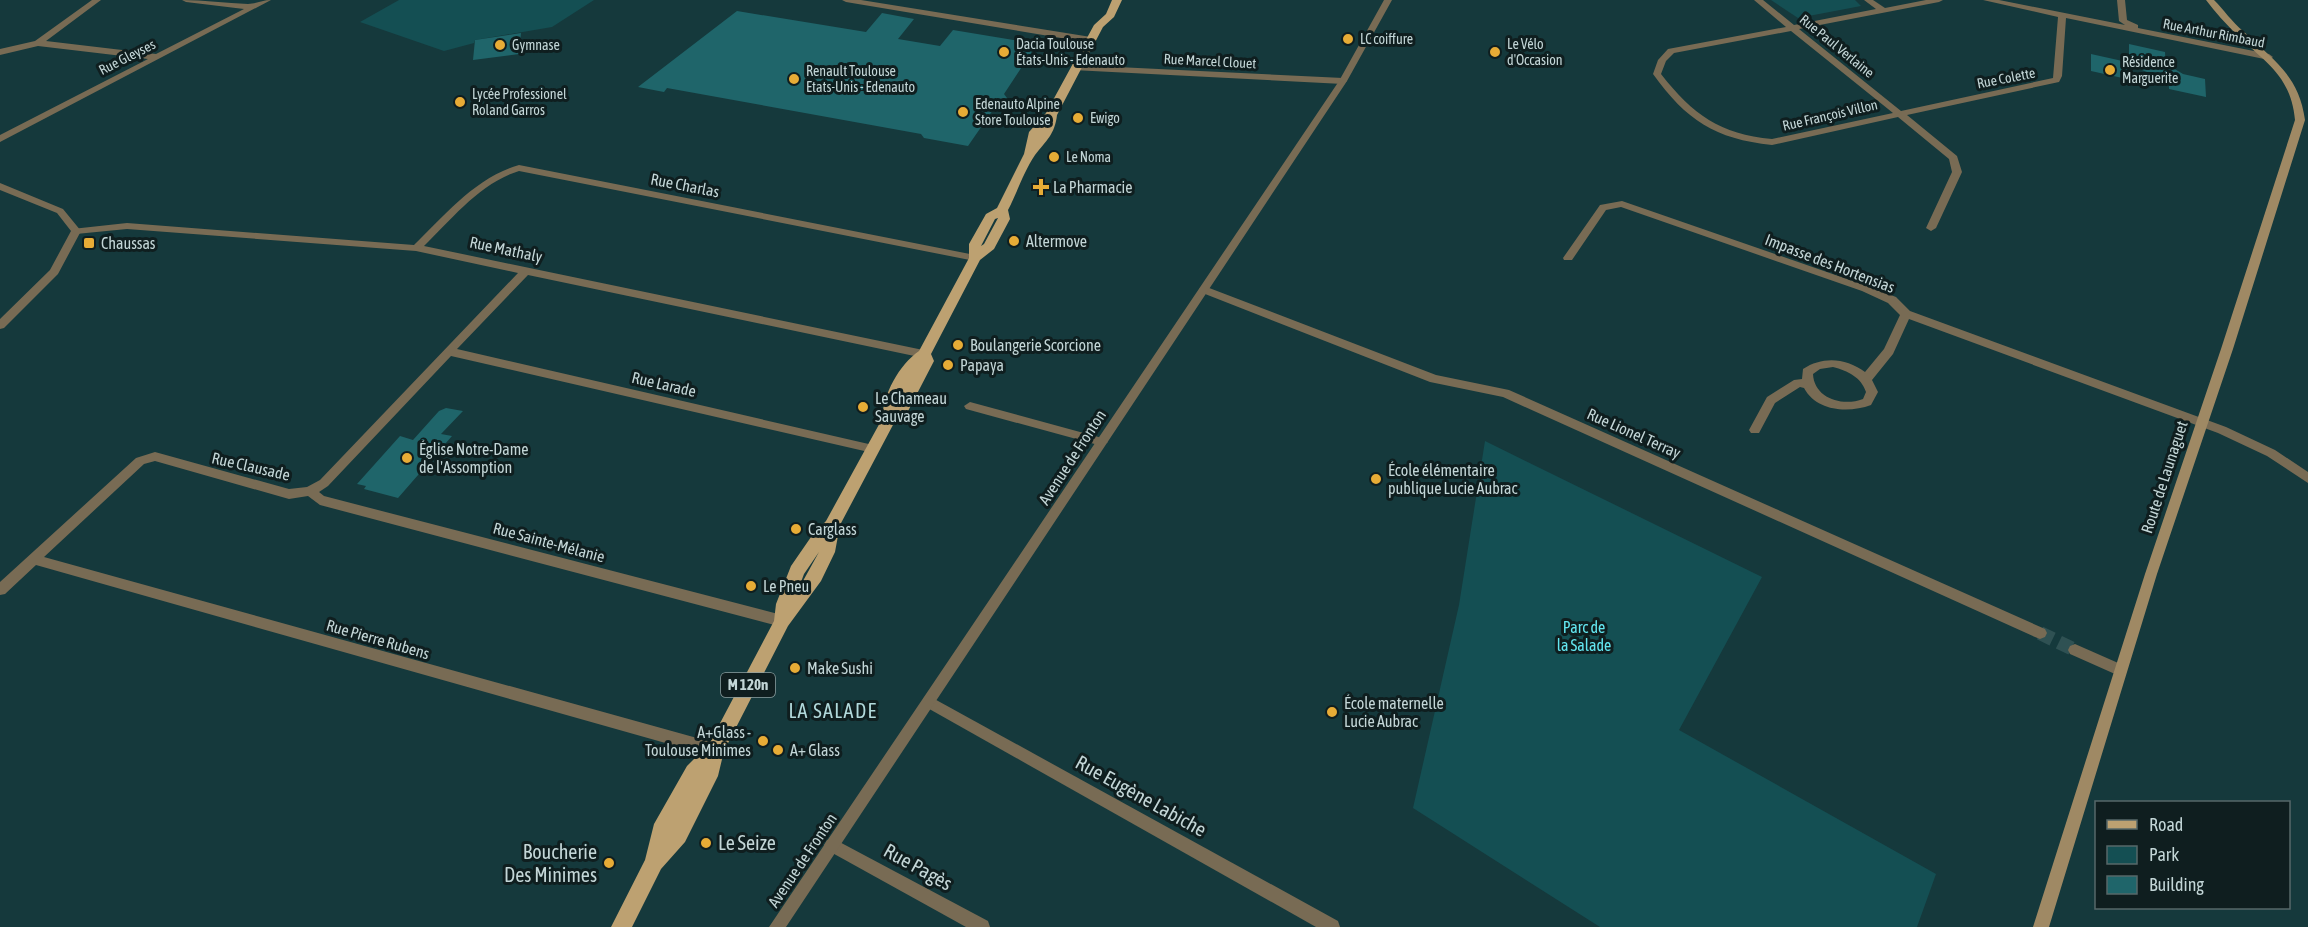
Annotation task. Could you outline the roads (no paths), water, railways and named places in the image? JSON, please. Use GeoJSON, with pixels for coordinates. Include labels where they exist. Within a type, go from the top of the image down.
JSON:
{"type":"FeatureCollection","features":[{"type":"Feature","properties":{"kind":"main road","name":"M 120n"},"geometry":{"type":"LineString","coordinates":[[1099,25],[1098,15],[1106,0]]}},
{"type":"Feature","properties":{"kind":"main road","name":"M 120n"},"geometry":{"type":"LineString","coordinates":[[621,927],[654,862],[678,836],[709,776],[715,750],[782,621],[796,606],[816,576],[831,543],[832,525],[889,419],[901,411],[906,402],[927,361],[924,354],[975,258],[989,246],[1005,219],[1002,210],[1030,154],[1043,141],[1050,127],[1051,115],[1099,25],[1110,15],[1117,0]]}},
{"type":"Feature","properties":{"kind":"main road","name":"Route de Launaguet"},"geometry":{"type":"LineString","coordinates":[[2041,927],[2120,670],[2227,349],[2300,120],[2296,95],[2283,72],[2265,53],[2244,37],[2210,0]]}},
{"type":"Feature","properties":{"kind":"main road","name":"Route de Launaguet"},"geometry":{"type":"LineString","coordinates":[[2220,0],[2255,38],[2265,53]]}},
{"type":"Feature","properties":{"kind":"street"},"geometry":{"type":"LineString","coordinates":[[38,44],[97,0]]}},
{"type":"Feature","properties":{"kind":"street"},"geometry":{"type":"LineString","coordinates":[[186,0],[253,7]]}},
{"type":"Feature","properties":{"kind":"street","name":"Rue Gleyses"},"geometry":{"type":"LineString","coordinates":[[0,139],[267,0]]}},
{"type":"Feature","properties":{"kind":"street"},"geometry":{"type":"LineString","coordinates":[[846,0],[1091,40]]}},
{"type":"Feature","properties":{"kind":"street","name":"Avenue de Fronton"},"geometry":{"type":"LineString","coordinates":[[777,927],[1343,81],[1388,0]]}},
{"type":"Feature","properties":{"kind":"street","name":"Rue Paul Verlaine"},"geometry":{"type":"LineString","coordinates":[[1758,0],[1949,154],[1957,163],[1957,172],[1931,228]]}},
{"type":"Feature","properties":{"kind":"street"},"geometry":{"type":"LineString","coordinates":[[1868,0],[1884,10]]}},
{"type":"Feature","properties":{"kind":"street"},"geometry":{"type":"LineString","coordinates":[[1793,27],[1939,0]]}},
{"type":"Feature","properties":{"kind":"street","name":"Rue Arthur Rimbaud"},"geometry":{"type":"LineString","coordinates":[[1987,0],[2153,35],[2265,53]]}},
{"type":"Feature","properties":{"kind":"street"},"geometry":{"type":"LineString","coordinates":[[2121,0],[2123,21]]}},
{"type":"Feature","properties":{"kind":"street","name":"Rue Colette"},"geometry":{"type":"LineString","coordinates":[[1897,113],[2056,80],[2062,16]]}},
{"type":"Feature","properties":{"kind":"street","name":"Rue Arthur Rimbaud"},"geometry":{"type":"LineString","coordinates":[[2086,21],[2123,21],[2265,53]]}},
{"type":"Feature","properties":{"kind":"street","name":"Rue Arthur Rimbaud"},"geometry":{"type":"LineString","coordinates":[[2123,21],[2153,35]]}},
{"type":"Feature","properties":{"kind":"street","name":"Rue François Villon"},"geometry":{"type":"LineString","coordinates":[[1793,27],[1671,51],[1662,60],[1657,74],[1705,125],[1752,141],[1786,140],[1897,113]]}},
{"type":"Feature","properties":{"kind":"street"},"geometry":{"type":"LineString","coordinates":[[0,52],[38,44],[157,57]]}},
{"type":"Feature","properties":{"kind":"street","name":"Rue Marcel Clouet"},"geometry":{"type":"LineString","coordinates":[[1076,68],[1343,81]]}},
{"type":"Feature","properties":{"kind":"street","name":"Rue Charlas"},"geometry":{"type":"LineString","coordinates":[[416,248],[476,192],[510,170],[519,168],[975,258]]}},
{"type":"Feature","properties":{"kind":"street"},"geometry":{"type":"LineString","coordinates":[[0,186],[60,210],[76,231],[54,272],[0,325]]}},
{"type":"Feature","properties":{"kind":"street","name":"Impasse des Hortensias"},"geometry":{"type":"LineString","coordinates":[[1568,258],[1603,207],[1622,204],[1892,300],[1905,314],[2201,422],[2271,453],[2308,478]]}},
{"type":"Feature","properties":{"kind":"street","name":"Rue Mathaly"},"geometry":{"type":"LineString","coordinates":[[76,231],[127,226],[416,248],[924,354]]}},
{"type":"Feature","properties":{"kind":"street","name":"Rue Clausade"},"geometry":{"type":"LineString","coordinates":[[0,590],[140,461],[155,456],[199,471],[289,494],[310,491],[324,483],[526,270]]}},
{"type":"Feature","properties":{"kind":"street","name":"Rue Lionel Terray"},"geometry":{"type":"LineString","coordinates":[[1204,290],[1434,379],[1505,393],[2040,633]]}},
{"type":"Feature","properties":{"kind":"street"},"geometry":{"type":"LineString","coordinates":[[1866,379],[1889,351],[1905,314]]}},
{"type":"Feature","properties":{"kind":"street","name":"Rue Larade"},"geometry":{"type":"LineString","coordinates":[[448,351],[873,449]]}},
{"type":"Feature","properties":{"kind":"street"},"geometry":{"type":"LineString","coordinates":[[1825,363],[1852,369],[1866,379],[1872,392],[1871,397],[1861,405],[1852,407],[1831,403],[1821,398],[1808,384],[1807,372],[1825,363]]}},
{"type":"Feature","properties":{"kind":"street"},"geometry":{"type":"LineString","coordinates":[[1755,430],[1771,400],[1798,383],[1808,384]]}},
{"type":"Feature","properties":{"kind":"street"},"geometry":{"type":"LineString","coordinates":[[970,406],[1102,442]]}},
{"type":"Feature","properties":{"kind":"street","name":"Rue Sainte-Mélanie"},"geometry":{"type":"LineString","coordinates":[[310,491],[320,500],[782,621]]}},
{"type":"Feature","properties":{"kind":"street","name":"Rue Pierre Rubens"},"geometry":{"type":"LineString","coordinates":[[33,559],[715,750]]}},
{"type":"Feature","properties":{"kind":"street"},"geometry":{"type":"LineString","coordinates":[[2075,650],[2120,670]]}},
{"type":"Feature","properties":{"kind":"street","name":"Rue Eugène Labiche"},"geometry":{"type":"LineString","coordinates":[[929,702],[1332,927]]}},
{"type":"Feature","properties":{"kind":"street","name":"Rue Pagès"},"geometry":{"type":"LineString","coordinates":[[832,845],[982,927]]}},
{"type":"Feature","properties":{"kind":"tunnel"},"geometry":{"type":"LineString","coordinates":[[2040,633],[2075,650]]}},
{"type":"Feature","properties":{"kind":"place","name":"LC coiffure"},"geometry":{"type":"Point","coordinates":[1348,39]}},
{"type":"Feature","properties":{"kind":"place","name":"Gymnase"},"geometry":{"type":"Point","coordinates":[500,45]}},
{"type":"Feature","properties":{"kind":"place","name":"Dacia Toulouse États-Unis - Edenauto"},"geometry":{"type":"Point","coordinates":[1004,52]}},
{"type":"Feature","properties":{"kind":"place","name":"Le Vélo d'Occasion"},"geometry":{"type":"Point","coordinates":[1495,52]}},
{"type":"Feature","properties":{"kind":"place","name":"Résidence Marguerite"},"geometry":{"type":"Point","coordinates":[2110,70]}},
{"type":"Feature","properties":{"kind":"place","name":"Renault Toulouse Etats-Unis - Edenauto"},"geometry":{"type":"Point","coordinates":[794,79]}},
{"type":"Feature","properties":{"kind":"place","name":"Lycée Professionel Roland Garros"},"geometry":{"type":"Point","coordinates":[460,102]}},
{"type":"Feature","properties":{"kind":"place","name":"Edenauto Alpine Store Toulouse"},"geometry":{"type":"Point","coordinates":[963,112]}},
{"type":"Feature","properties":{"kind":"place","name":"Ewigo"},"geometry":{"type":"Point","coordinates":[1078,118]}},
{"type":"Feature","properties":{"kind":"place","name":"Le Noma"},"geometry":{"type":"Point","coordinates":[1054,157]}},
{"type":"Feature","properties":{"kind":"place","name":"La Pharmacie"},"geometry":{"type":"Point","coordinates":[1041,187]}},
{"type":"Feature","properties":{"kind":"place","name":"Altermove"},"geometry":{"type":"Point","coordinates":[1014,241]}},
{"type":"Feature","properties":{"kind":"place","name":"Chaussas"},"geometry":{"type":"Point","coordinates":[89,243]}},
{"type":"Feature","properties":{"kind":"place","name":"Boulangerie Scorcione"},"geometry":{"type":"Point","coordinates":[958,345]}},
{"type":"Feature","properties":{"kind":"place","name":"Papaya"},"geometry":{"type":"Point","coordinates":[948,365]}},
{"type":"Feature","properties":{"kind":"place","name":"Le Chameau Sauvage"},"geometry":{"type":"Point","coordinates":[863,407]}},
{"type":"Feature","properties":{"kind":"place","name":"Église Notre-Dame de l'Assomption"},"geometry":{"type":"Point","coordinates":[407,458]}},
{"type":"Feature","properties":{"kind":"place","name":"École élémentaire publique Lucie Aubrac"},"geometry":{"type":"Point","coordinates":[1376,479]}},
{"type":"Feature","properties":{"kind":"place","name":"Carglass"},"geometry":{"type":"Point","coordinates":[796,529]}},
{"type":"Feature","properties":{"kind":"place","name":"Le Pneu"},"geometry":{"type":"Point","coordinates":[751,586]}},
{"type":"Feature","properties":{"kind":"place","name":"Make Sushi"},"geometry":{"type":"Point","coordinates":[795,668]}},
{"type":"Feature","properties":{"kind":"place","name":"École maternelle Lucie Aubrac"},"geometry":{"type":"Point","coordinates":[1332,712]}},
{"type":"Feature","properties":{"kind":"place","name":"A+Glass - Toulouse Minimes"},"geometry":{"type":"Point","coordinates":[763,741]}},
{"type":"Feature","properties":{"kind":"place","name":"A+ Glass"},"geometry":{"type":"Point","coordinates":[778,750]}},
{"type":"Feature","properties":{"kind":"place","name":"Le Seize"},"geometry":{"type":"Point","coordinates":[706,843]}},
{"type":"Feature","properties":{"kind":"place","name":"Boucherie Des Minimes"},"geometry":{"type":"Point","coordinates":[609,863]}},
{"type":"Feature","properties":{"kind":"district","name":"LA SALADE"},"geometry":{"type":"Point","coordinates":[833,711]}},
{"type":"Feature","properties":{"kind":"park label","name":"Parc de la Salade"},"geometry":{"type":"Point","coordinates":[1584,636]}}]}
